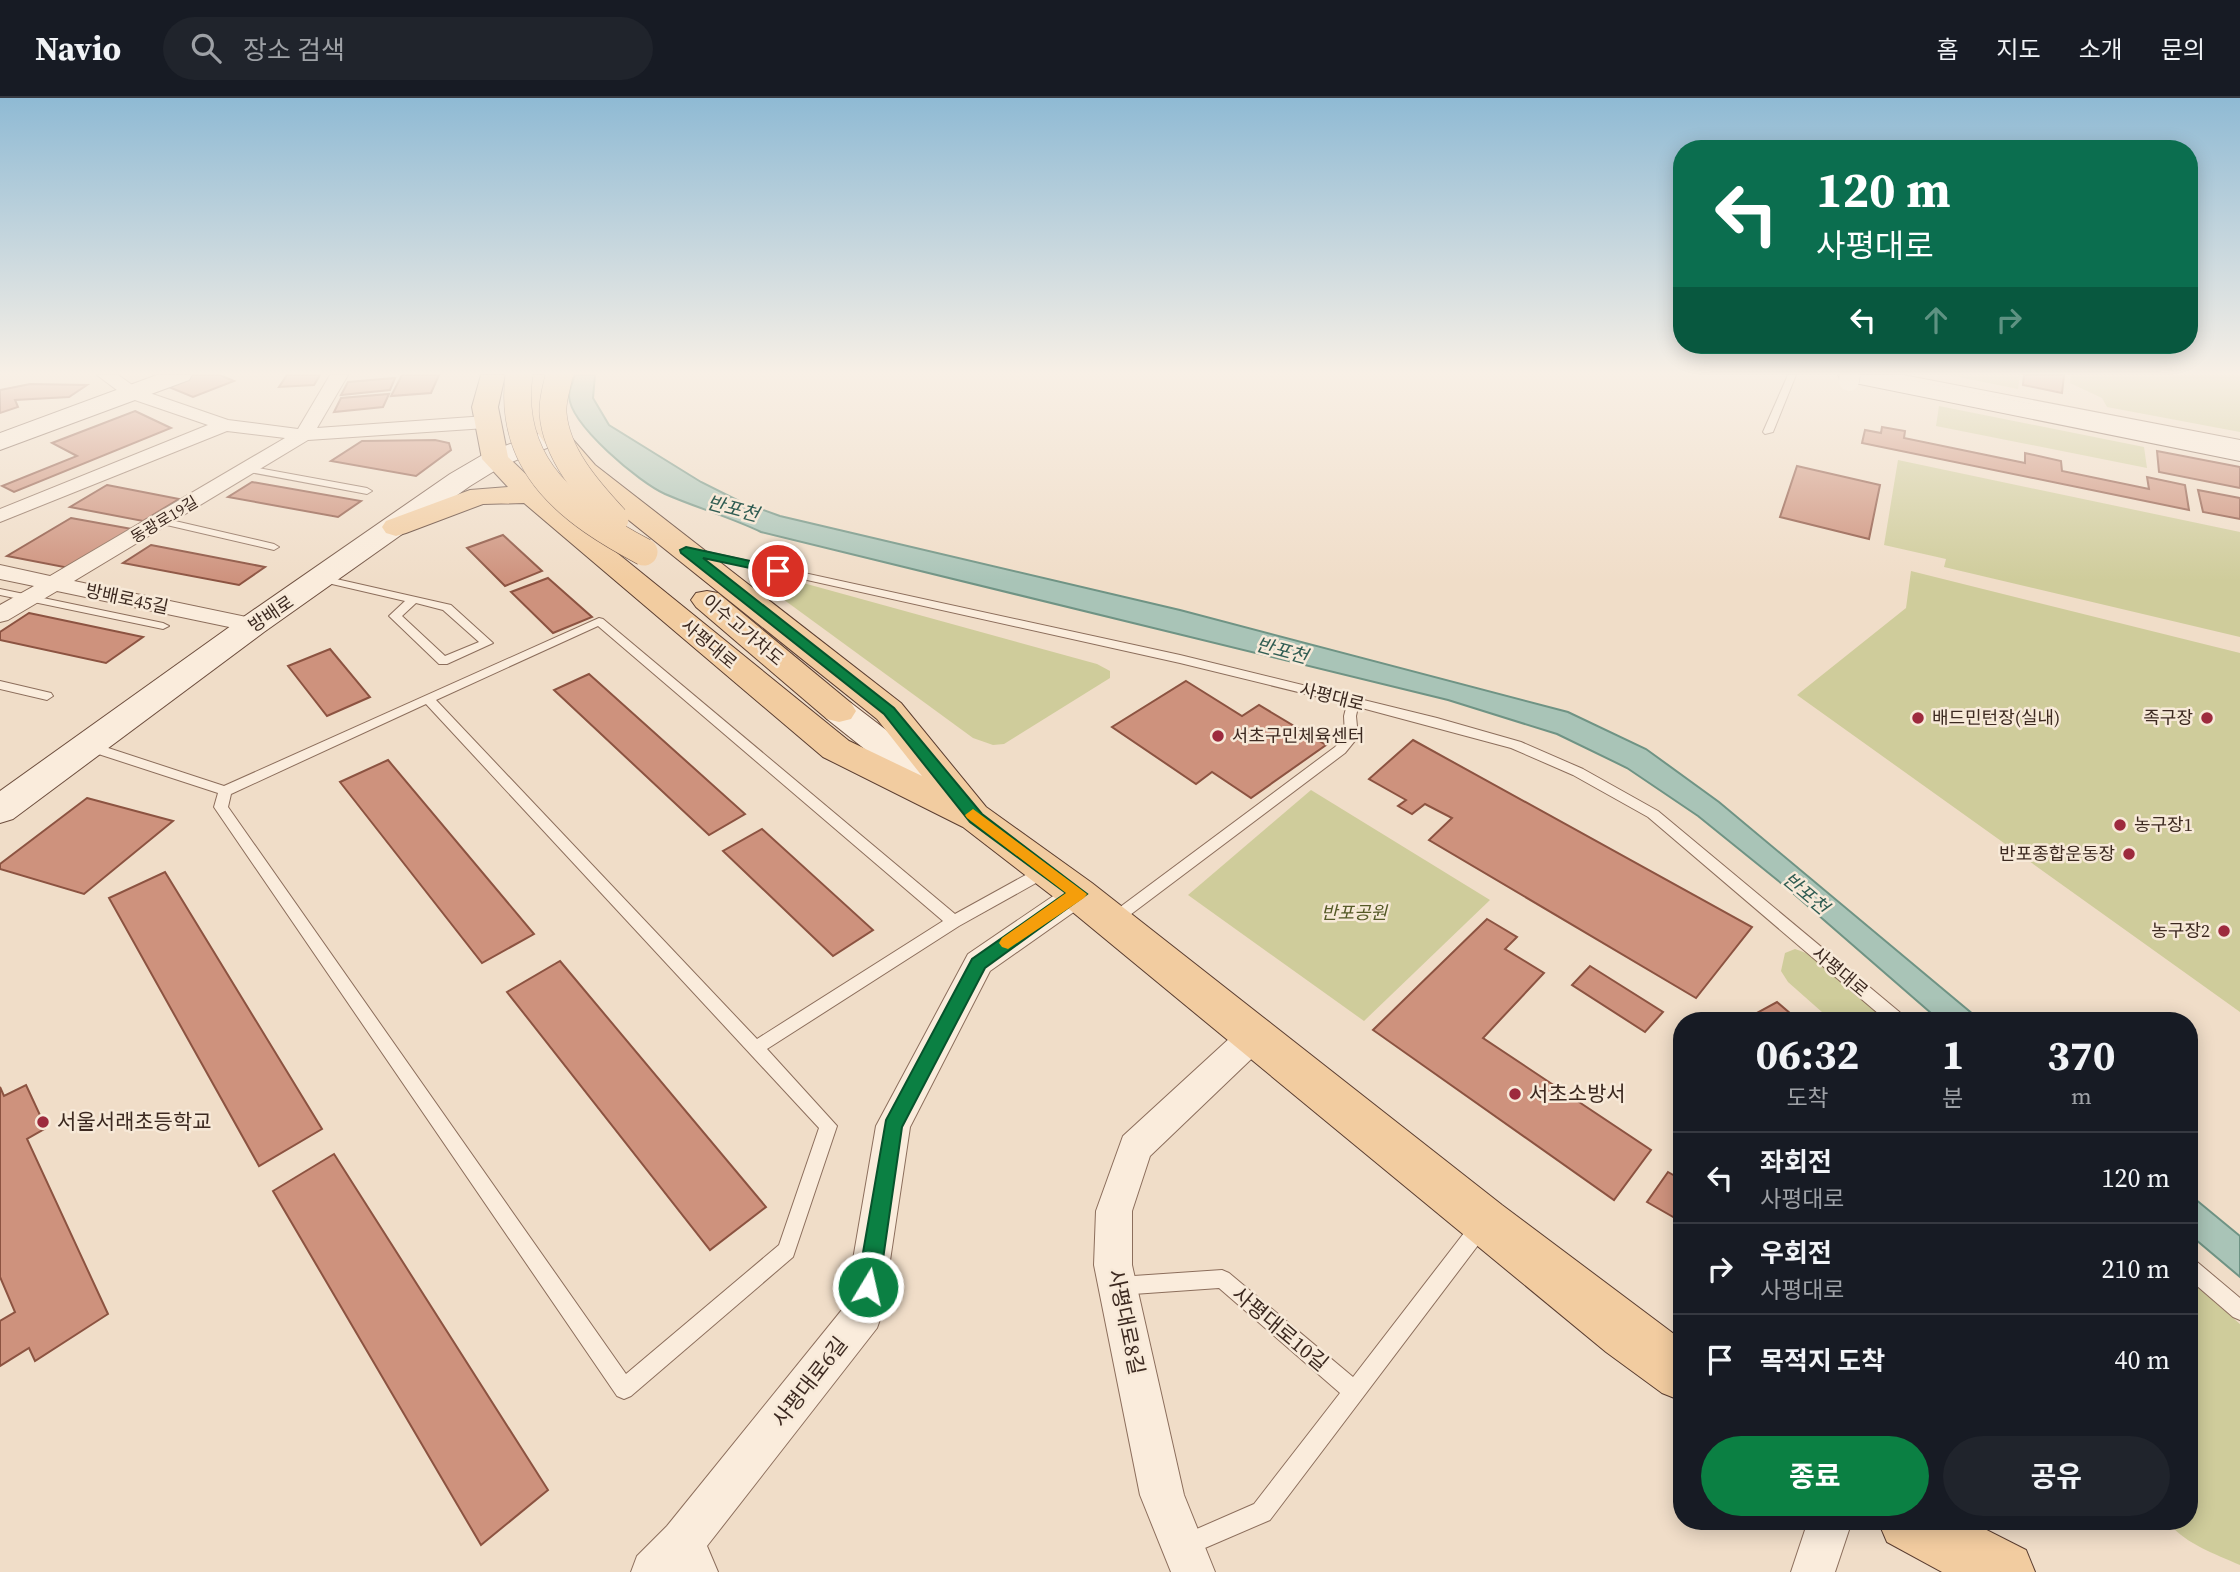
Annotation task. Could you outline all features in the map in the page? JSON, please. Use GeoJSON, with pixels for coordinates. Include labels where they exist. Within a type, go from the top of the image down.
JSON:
{"type":"FeatureCollection","features":[{"type":"Feature","properties":{"kind":"main road"},"geometry":{"type":"LineString","coordinates":[[495,444],[500,457],[539,463],[610,496]]}},
{"type":"Feature","properties":{"kind":"main road","name":"이수고가차도"},"geometry":{"type":"LineString","coordinates":[[526,444],[539,468],[562,498],[585,518],[644,552],[720,609],[839,712]]}},
{"type":"Feature","properties":{"kind":"main road","name":"방배로"},"geometry":{"type":"LineString","coordinates":[[0,810],[253,625],[323,579],[460,480],[500,457],[533,444]]}},
{"type":"Feature","properties":{"kind":"main road","name":"사평대로"},"geometry":{"type":"LineString","coordinates":[[560,444],[610,496],[686,550],[889,711],[976,818]]}},
{"type":"Feature","properties":{"kind":"main road","name":"이수고가차도"},"geometry":{"type":"LineString","coordinates":[[564,444],[570,462],[594,496],[644,552]]}},
{"type":"Feature","properties":{"kind":"main road","name":"사평대로"},"geometry":{"type":"LineString","coordinates":[[500,457],[539,503],[836,749],[976,818]]}},
{"type":"Feature","properties":{"kind":"main road"},"geometry":{"type":"LineString","coordinates":[[396,527],[481,496],[539,503],[558,489],[568,486],[610,496]]}},
{"type":"Feature","properties":{"kind":"main road","name":"사평대로"},"geometry":{"type":"LineString","coordinates":[[839,712],[1079,895],[1484,1222],[1625,1333],[1673,1367]]}},
{"type":"Feature","properties":{"kind":"main road"},"geometry":{"type":"LineString","coordinates":[[1925,1530],[2004,1572]]}},
{"type":"Feature","properties":{"kind":"street"},"geometry":{"type":"LineString","coordinates":[[0,516],[179,444]]}},
{"type":"Feature","properties":{"kind":"street","name":"동광로19길"},"geometry":{"type":"LineString","coordinates":[[0,615],[289,444]]}},
{"type":"Feature","properties":{"kind":"street","name":"방배로45길"},"geometry":{"type":"LineString","coordinates":[[0,572],[253,625]]}},
{"type":"Feature","properties":{"kind":"street","name":"사평대로6길"},"geometry":{"type":"LineString","coordinates":[[678,1562],[863,1314],[893,1126],[979,964],[1079,895]]}},
{"type":"Feature","properties":{"kind":"street","name":"사평대로8길"},"geometry":{"type":"LineString","coordinates":[[1188,1559],[1162,1495],[1113,1265],[1114,1210],[1135,1147],[1255,1035]]}},
{"type":"Feature","properties":{"kind":"street"},"geometry":{"type":"LineString","coordinates":[[1813,1572],[1827,1530]]}},
{"type":"Feature","properties":{"kind":"lane"},"geometry":{"type":"LineString","coordinates":[[247,469],[366,491]]}},
{"type":"Feature","properties":{"kind":"lane"},"geometry":{"type":"LineString","coordinates":[[162,521],[274,547]]}},
{"type":"Feature","properties":{"kind":"lane","name":"사평대로"},"geometry":{"type":"LineString","coordinates":[[686,550],[1180,659],[1437,722],[1516,745],[1578,772],[1653,814],[1888,1012]]}},
{"type":"Feature","properties":{"kind":"lane"},"geometry":{"type":"LineString","coordinates":[[323,579],[447,607],[487,643],[443,661],[395,616],[414,600]]}},
{"type":"Feature","properties":{"kind":"lane"},"geometry":{"type":"LineString","coordinates":[[0,592],[163,626]]}},
{"type":"Feature","properties":{"kind":"lane"},"geometry":{"type":"LineString","coordinates":[[88,746],[225,791],[599,621],[954,922]]}},
{"type":"Feature","properties":{"kind":"lane"},"geometry":{"type":"LineString","coordinates":[[0,685],[47,696]]}},
{"type":"Feature","properties":{"kind":"lane"},"geometry":{"type":"LineString","coordinates":[[225,791],[220,807],[624,1389],[786,1251],[828,1126],[428,699]]}},
{"type":"Feature","properties":{"kind":"lane"},"geometry":{"type":"LineString","coordinates":[[756,1048],[954,922],[1079,895],[1340,750],[1352,737],[1350,716],[1353,703]]}},
{"type":"Feature","properties":{"kind":"lane"},"geometry":{"type":"LineString","coordinates":[[1188,1559],[1262,1511],[1484,1222]]}},
{"type":"Feature","properties":{"kind":"lane"},"geometry":{"type":"LineString","coordinates":[[2198,1275],[2240,1310]]}},
{"type":"Feature","properties":{"kind":"lane","name":"사평대로10길"},"geometry":{"type":"LineString","coordinates":[[1118,1286],[1222,1279],[1354,1392]]}},
{"type":"Feature","properties":{"kind":"green space"},"geometry":{"type":"Polygon","coordinates":[[[2025,444],[2128,444],[2144,447],[2147,468],[2025,444]]]}},
{"type":"Feature","properties":{"kind":"green space"},"geometry":{"type":"Polygon","coordinates":[[[1898,460],[2240,532],[2240,637],[1944,567],[1946,559],[1884,545],[1898,460]]]}},
{"type":"Feature","properties":{"kind":"green space","name":"반포종합운동장"},"geometry":{"type":"Polygon","coordinates":[[[1911,571],[2240,653],[2240,1012],[1797,695],[1906,608],[1911,571]]]}},
{"type":"Feature","properties":{"kind":"green space"},"geometry":{"type":"Polygon","coordinates":[[[767,573],[1097,664],[1110,671],[1110,678],[1004,744],[993,745],[973,738],[757,580],[767,573]]]}},
{"type":"Feature","properties":{"kind":"green space","name":"반포공원"},"geometry":{"type":"Polygon","coordinates":[[[1311,790],[1490,900],[1364,1021],[1188,895],[1311,790]]]}},
{"type":"Feature","properties":{"kind":"green space"},"geometry":{"type":"Polygon","coordinates":[[[1795,949],[1819,961],[1879,1012],[1822,1012],[1788,982],[1781,971],[1785,953],[1795,949]]]}},
{"type":"Feature","properties":{"kind":"green space"},"geometry":{"type":"Polygon","coordinates":[[[2198,1288],[2240,1324],[2240,1565],[2175,1530],[2198,1530],[2198,1288]]]}},
{"type":"Feature","properties":{"kind":"water","name":"반포천"},"geometry":{"type":"Polygon","coordinates":[[[600,444],[639,444],[701,482],[741,502],[780,516],[1180,610],[1568,712],[1646,749],[1719,802],[1970,1012],[1930,1012],[1787,888],[1698,816],[1627,768],[1557,734],[1448,700],[761,532],[665,494],[600,444]]]}},
{"type":"Feature","properties":{"kind":"water"},"geometry":{"type":"Polygon","coordinates":[[[2198,1201],[2240,1236],[2240,1277],[2198,1242],[2198,1201]]]}},
{"type":"Feature","properties":{"kind":"building"},"geometry":{"type":"Polygon","coordinates":[[[54,444],[132,444],[14,492],[2,486],[77,456],[54,444]]]}},
{"type":"Feature","properties":{"kind":"building"},"geometry":{"type":"Polygon","coordinates":[[[358,444],[449,444],[451,450],[416,476],[331,461],[358,444]]]}},
{"type":"Feature","properties":{"kind":"building"},"geometry":{"type":"Polygon","coordinates":[[[1866,444],[1932,444],[2025,463],[2025,453],[2061,461],[2062,471],[2149,489],[2147,477],[2185,485],[2189,510],[1866,444]]]}},
{"type":"Feature","properties":{"kind":"building"},"geometry":{"type":"Polygon","coordinates":[[[2157,451],[2240,467],[2240,488],[2159,472],[2157,451]]]}},
{"type":"Feature","properties":{"kind":"building"},"geometry":{"type":"Polygon","coordinates":[[[1797,466],[1880,485],[1869,539],[1780,517],[1797,466]]]}},
{"type":"Feature","properties":{"kind":"building"},"geometry":{"type":"Polygon","coordinates":[[[252,482],[361,501],[338,517],[228,497],[252,482]]]}},
{"type":"Feature","properties":{"kind":"building"},"geometry":{"type":"Polygon","coordinates":[[[107,485],[179,499],[143,521],[70,507],[107,485]]]}},
{"type":"Feature","properties":{"kind":"building"},"geometry":{"type":"Polygon","coordinates":[[[2198,490],[2240,498],[2240,519],[2203,512],[2198,490]]]}},
{"type":"Feature","properties":{"kind":"building"},"geometry":{"type":"Polygon","coordinates":[[[71,518],[132,529],[69,568],[7,556],[71,518]]]}},
{"type":"Feature","properties":{"kind":"building"},"geometry":{"type":"Polygon","coordinates":[[[503,535],[542,571],[505,586],[467,548],[503,535]]]}},
{"type":"Feature","properties":{"kind":"building"},"geometry":{"type":"Polygon","coordinates":[[[151,545],[265,567],[239,585],[123,563],[151,545]]]}},
{"type":"Feature","properties":{"kind":"building"},"geometry":{"type":"Polygon","coordinates":[[[548,578],[592,617],[553,633],[511,592],[548,578]]]}},
{"type":"Feature","properties":{"kind":"building"},"geometry":{"type":"Polygon","coordinates":[[[29,613],[143,637],[106,663],[0,640],[0,632],[29,613]]]}},
{"type":"Feature","properties":{"kind":"building"},"geometry":{"type":"Polygon","coordinates":[[[330,649],[370,697],[327,716],[288,666],[330,649]]]}},
{"type":"Feature","properties":{"kind":"building"},"geometry":{"type":"Polygon","coordinates":[[[589,674],[745,814],[709,835],[554,690],[589,674]]]}},
{"type":"Feature","properties":{"kind":"building","name":"서초구민체육센터"},"geometry":{"type":"Polygon","coordinates":[[[1186,681],[1242,716],[1259,705],[1326,745],[1251,798],[1212,772],[1196,784],[1112,727],[1186,681]]]}},
{"type":"Feature","properties":{"kind":"building"},"geometry":{"type":"Polygon","coordinates":[[[1413,740],[1752,927],[1696,998],[1429,840],[1452,818],[1425,804],[1412,814],[1398,806],[1406,800],[1369,779],[1413,740]]]}},
{"type":"Feature","properties":{"kind":"building"},"geometry":{"type":"Polygon","coordinates":[[[388,760],[534,934],[482,963],[340,782],[388,760]]]}},
{"type":"Feature","properties":{"kind":"building"},"geometry":{"type":"Polygon","coordinates":[[[87,798],[173,821],[84,894],[0,869],[0,864],[87,798]]]}},
{"type":"Feature","properties":{"kind":"building"},"geometry":{"type":"Polygon","coordinates":[[[762,829],[873,930],[833,956],[723,851],[762,829]]]}},
{"type":"Feature","properties":{"kind":"building"},"geometry":{"type":"Polygon","coordinates":[[[165,872],[322,1129],[259,1166],[109,898],[165,872]]]}},
{"type":"Feature","properties":{"kind":"building","name":"서초소방서"},"geometry":{"type":"Polygon","coordinates":[[[1487,919],[1517,937],[1505,949],[1544,973],[1483,1038],[1651,1150],[1614,1200],[1373,1030],[1487,919]]]}},
{"type":"Feature","properties":{"kind":"building"},"geometry":{"type":"Polygon","coordinates":[[[560,961],[766,1207],[710,1250],[507,992],[560,961]]]}},
{"type":"Feature","properties":{"kind":"building"},"geometry":{"type":"Polygon","coordinates":[[[1590,966],[1663,1012],[1645,1032],[1572,985],[1590,966]]]}},
{"type":"Feature","properties":{"kind":"building"},"geometry":{"type":"Polygon","coordinates":[[[1777,1002],[1789,1012],[1759,1012],[1777,1002]]]}},
{"type":"Feature","properties":{"kind":"building"},"geometry":{"type":"Polygon","coordinates":[[[26,1085],[46,1128],[27,1139],[108,1314],[35,1361],[29,1348],[0,1366],[0,1321],[15,1312],[0,1277],[0,1087],[4,1096],[26,1085]]]}},
{"type":"Feature","properties":{"kind":"building"},"geometry":{"type":"Polygon","coordinates":[[[334,1154],[548,1490],[481,1545],[273,1191],[334,1154]]]}},
{"type":"Feature","properties":{"kind":"building"},"geometry":{"type":"Polygon","coordinates":[[[1668,1172],[1673,1175],[1673,1217],[1647,1202],[1668,1172]]]}},
{"type":"Feature","properties":{"kind":"slow traffic"},"geometry":{"type":"LineString","coordinates":[[973,815],[1078,894],[1008,943]]}},
{"type":"Feature","properties":{"kind":"place","name":"배드민턴장(실내)"},"geometry":{"type":"Point","coordinates":[1918,718]}},
{"type":"Feature","properties":{"kind":"place","name":"족구장"},"geometry":{"type":"Point","coordinates":[2207,718]}},
{"type":"Feature","properties":{"kind":"place","name":"서초구민체육센터"},"geometry":{"type":"Point","coordinates":[1218,736]}},
{"type":"Feature","properties":{"kind":"place","name":"농구장1"},"geometry":{"type":"Point","coordinates":[2120,825]}},
{"type":"Feature","properties":{"kind":"place","name":"반포종합운동장"},"geometry":{"type":"Point","coordinates":[2129,854]}},
{"type":"Feature","properties":{"kind":"place","name":"농구장2"},"geometry":{"type":"Point","coordinates":[2224,931]}},
{"type":"Feature","properties":{"kind":"place","name":"서초소방서"},"geometry":{"type":"Point","coordinates":[1515,1094]}},
{"type":"Feature","properties":{"kind":"place","name":"서울서래초등학교"},"geometry":{"type":"Point","coordinates":[43,1122]}},
{"type":"Feature","properties":{"kind":"route"},"geometry":{"type":"LineString","coordinates":[[778,571],[686,550],[889,711],[976,818],[1078,894],[979,964],[893,1126],[868,1287]]}}]}
